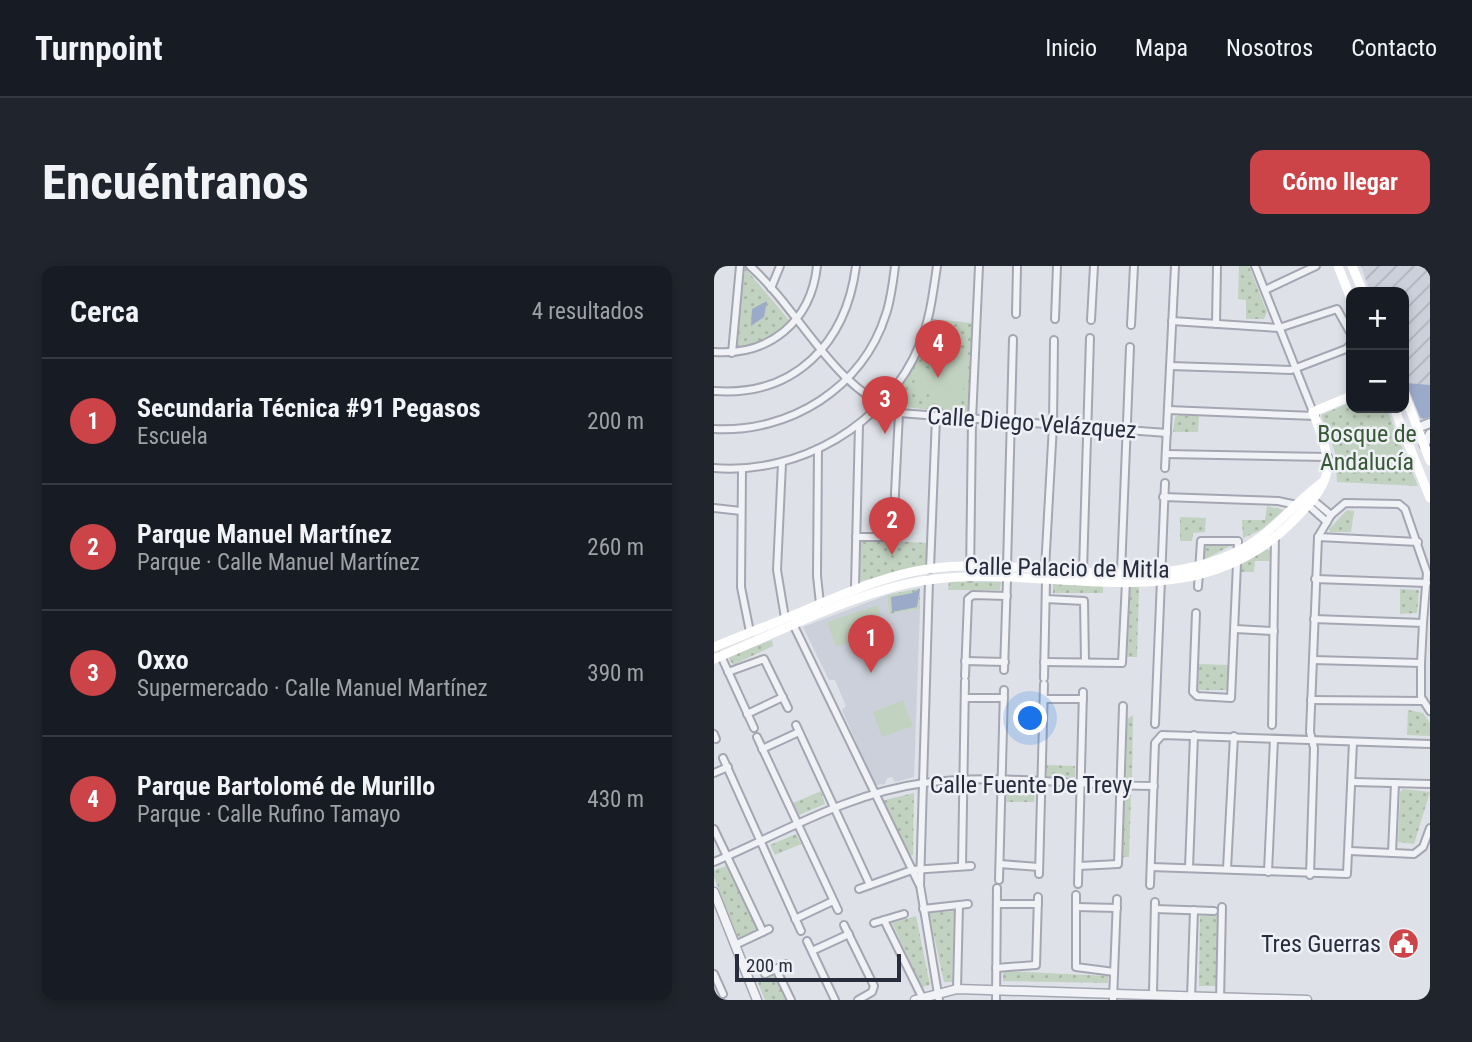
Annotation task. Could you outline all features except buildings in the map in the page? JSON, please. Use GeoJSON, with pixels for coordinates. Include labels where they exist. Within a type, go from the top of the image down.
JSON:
{"type":"FeatureCollection","features":[{"type":"Feature","properties":{"kind":"main road"},"geometry":{"type":"LineString","coordinates":[[1338,266],[1346,287]]}},
{"type":"Feature","properties":{"kind":"main road"},"geometry":{"type":"LineString","coordinates":[[1352,266],[1361,287]]}},
{"type":"Feature","properties":{"kind":"main road"},"geometry":{"type":"LineString","coordinates":[[1327,479],[1328,457],[1314,414],[1346,398]]}},
{"type":"Feature","properties":{"kind":"main road"},"geometry":{"type":"LineString","coordinates":[[1409,406],[1430,461]]}},
{"type":"Feature","properties":{"kind":"main road"},"geometry":{"type":"LineString","coordinates":[[1396,413],[1430,498]]}},
{"type":"Feature","properties":{"kind":"main road"},"geometry":{"type":"LineString","coordinates":[[1406,438],[1412,443],[1424,474],[1430,474]]}},
{"type":"Feature","properties":{"kind":"main road","name":"Calle Palacio de Mitla"},"geometry":{"type":"LineString","coordinates":[[1306,505],[1327,479]]}},
{"type":"Feature","properties":{"kind":"main road","name":"Calle Palacio de Mitla"},"geometry":{"type":"LineString","coordinates":[[718,658],[873,595],[929,580],[970,578],[1126,582],[1198,577],[1238,561],[1275,533],[1306,505],[1327,479]]}},
{"type":"Feature","properties":{"kind":"main road","name":"Calle Palacio de Mitla"},"geometry":{"type":"LineString","coordinates":[[1198,577],[1239,551],[1275,533]]}},
{"type":"Feature","properties":{"kind":"main road","name":"Calle Palacio de Mitla"},"geometry":{"type":"LineString","coordinates":[[714,646],[820,604],[855,587],[930,569],[1007,567],[1121,572],[1160,578]]}},
{"type":"Feature","properties":{"kind":"street"},"geometry":{"type":"LineString","coordinates":[[732,354],[740,266]]}},
{"type":"Feature","properties":{"kind":"street","name":"Calle Diego Velázquez"},"geometry":{"type":"LineString","coordinates":[[750,266],[772,288],[847,381],[880,405],[900,413],[936,417],[1167,433]]}},
{"type":"Feature","properties":{"kind":"street"},"geometry":{"type":"LineString","coordinates":[[772,288],[780,266]]}},
{"type":"Feature","properties":{"kind":"street"},"geometry":{"type":"LineString","coordinates":[[714,352],[732,354],[770,342],[797,320],[812,293],[817,266]]}},
{"type":"Feature","properties":{"kind":"street"},"geometry":{"type":"LineString","coordinates":[[714,391],[746,391],[771,384],[800,369],[822,351],[845,317],[853,294],[856,266]]}},
{"type":"Feature","properties":{"kind":"street"},"geometry":{"type":"LineString","coordinates":[[714,429],[773,423],[803,412],[847,381],[874,344],[887,314],[895,266]]}},
{"type":"Feature","properties":{"kind":"street"},"geometry":{"type":"LineString","coordinates":[[714,468],[742,470],[782,463],[818,449],[859,425],[880,405],[919,346],[932,310],[937,266]]}},
{"type":"Feature","properties":{"kind":"street"},"geometry":{"type":"LineString","coordinates":[[970,578],[972,420],[979,266]]}},
{"type":"Feature","properties":{"kind":"street"},"geometry":{"type":"LineString","coordinates":[[1016,314],[1017,266]]}},
{"type":"Feature","properties":{"kind":"street"},"geometry":{"type":"LineString","coordinates":[[1055,320],[1057,266]]}},
{"type":"Feature","properties":{"kind":"street"},"geometry":{"type":"LineString","coordinates":[[1091,320],[1094,266]]}},
{"type":"Feature","properties":{"kind":"street"},"geometry":{"type":"LineString","coordinates":[[1131,325],[1134,266]]}},
{"type":"Feature","properties":{"kind":"street"},"geometry":{"type":"LineString","coordinates":[[1165,468],[1175,266]]}},
{"type":"Feature","properties":{"kind":"street"},"geometry":{"type":"LineString","coordinates":[[1216,324],[1217,266]]}},
{"type":"Feature","properties":{"kind":"street"},"geometry":{"type":"LineString","coordinates":[[1168,410],[1314,414],[1255,266]]}},
{"type":"Feature","properties":{"kind":"street"},"geometry":{"type":"LineString","coordinates":[[1265,290],[1316,266]]}},
{"type":"Feature","properties":{"kind":"street"},"geometry":{"type":"LineString","coordinates":[[1172,321],[1279,328],[1337,309],[1346,322]]}},
{"type":"Feature","properties":{"kind":"street"},"geometry":{"type":"LineString","coordinates":[[1007,567],[1013,338]]}},
{"type":"Feature","properties":{"kind":"street"},"geometry":{"type":"LineString","coordinates":[[1083,571],[1090,338]]}},
{"type":"Feature","properties":{"kind":"street"},"geometry":{"type":"LineString","coordinates":[[1045,569],[1054,425],[1054,340]]}},
{"type":"Feature","properties":{"kind":"street"},"geometry":{"type":"LineString","coordinates":[[1170,366],[1295,369],[1346,347]]}},
{"type":"Feature","properties":{"kind":"street"},"geometry":{"type":"LineString","coordinates":[[1121,572],[1130,348]]}},
{"type":"Feature","properties":{"kind":"street"},"geometry":{"type":"LineString","coordinates":[[856,537],[888,537],[893,534],[900,413]]}},
{"type":"Feature","properties":{"kind":"street"},"geometry":{"type":"LineString","coordinates":[[930,569],[936,417]]}},
{"type":"Feature","properties":{"kind":"street"},"geometry":{"type":"LineString","coordinates":[[1417,428],[1430,423]]}},
{"type":"Feature","properties":{"kind":"street"},"geometry":{"type":"LineString","coordinates":[[855,587],[859,425]]}},
{"type":"Feature","properties":{"kind":"street"},"geometry":{"type":"LineString","coordinates":[[1424,445],[1430,434]]}},
{"type":"Feature","properties":{"kind":"street"},"geometry":{"type":"LineString","coordinates":[[818,449],[817,545],[820,604]]}},
{"type":"Feature","properties":{"kind":"street"},"geometry":{"type":"LineString","coordinates":[[1166,454],[1328,457]]}},
{"type":"Feature","properties":{"kind":"street"},"geometry":{"type":"LineString","coordinates":[[782,463],[777,570],[785,618]]}},
{"type":"Feature","properties":{"kind":"street"},"geometry":{"type":"LineString","coordinates":[[742,470],[741,587],[750,632]]}},
{"type":"Feature","properties":{"kind":"street"},"geometry":{"type":"LineString","coordinates":[[1156,724],[1165,483]]}},
{"type":"Feature","properties":{"kind":"street"},"geometry":{"type":"LineString","coordinates":[[1163,497],[1278,501],[1306,505],[1331,515]]}},
{"type":"Feature","properties":{"kind":"street"},"geometry":{"type":"LineString","coordinates":[[1310,874],[1311,700],[1318,537],[1331,515],[1350,502],[1399,504],[1405,509],[1418,542],[1427,583],[1421,663],[1423,701],[1430,711]]}},
{"type":"Feature","properties":{"kind":"street"},"geometry":{"type":"LineString","coordinates":[[1306,505],[1327,522]]}},
{"type":"Feature","properties":{"kind":"street"},"geometry":{"type":"LineString","coordinates":[[714,508],[741,511]]}},
{"type":"Feature","properties":{"kind":"street"},"geometry":{"type":"LineString","coordinates":[[1272,725],[1275,533]]}},
{"type":"Feature","properties":{"kind":"street"},"geometry":{"type":"LineString","coordinates":[[1318,537],[1418,542]]}},
{"type":"Feature","properties":{"kind":"street"},"geometry":{"type":"LineString","coordinates":[[1196,613],[1193,692],[1196,695],[1232,696],[1239,551],[1237,540],[1204,540],[1199,545],[1198,577]]}},
{"type":"Feature","properties":{"kind":"street"},"geometry":{"type":"LineString","coordinates":[[965,661],[1004,666],[1007,579]]}},
{"type":"Feature","properties":{"kind":"street"},"geometry":{"type":"LineString","coordinates":[[1315,579],[1427,583]]}},
{"type":"Feature","properties":{"kind":"street"},"geometry":{"type":"LineString","coordinates":[[929,580],[920,886],[938,996]]}},
{"type":"Feature","properties":{"kind":"street"},"geometry":{"type":"LineString","coordinates":[[1000,864],[1039,870],[1046,580]]}},
{"type":"Feature","properties":{"kind":"street"},"geometry":{"type":"LineString","coordinates":[[1044,662],[1120,664],[1124,660],[1126,582]]}},
{"type":"Feature","properties":{"kind":"street"},"geometry":{"type":"LineString","coordinates":[[962,866],[968,599],[973,595],[1007,596]]}},
{"type":"Feature","properties":{"kind":"street"},"geometry":{"type":"LineString","coordinates":[[1046,598],[1084,601],[1085,662]]}},
{"type":"Feature","properties":{"kind":"street"},"geometry":{"type":"LineString","coordinates":[[1314,619],[1423,623]]}},
{"type":"Feature","properties":{"kind":"street"},"geometry":{"type":"LineString","coordinates":[[794,625],[873,794],[920,886]]}},
{"type":"Feature","properties":{"kind":"street"},"geometry":{"type":"LineString","coordinates":[[1235,629],[1274,631]]}},
{"type":"Feature","properties":{"kind":"street"},"geometry":{"type":"LineString","coordinates":[[718,658],[728,672],[754,728]]}},
{"type":"Feature","properties":{"kind":"street"},"geometry":{"type":"LineString","coordinates":[[728,672],[761,659],[766,661],[788,708]]}},
{"type":"Feature","properties":{"kind":"street"},"geometry":{"type":"LineString","coordinates":[[1313,660],[1421,663]]}},
{"type":"Feature","properties":{"kind":"street"},"geometry":{"type":"LineString","coordinates":[[999,880],[1004,690]]}},
{"type":"Feature","properties":{"kind":"street"},"geometry":{"type":"LineString","coordinates":[[1044,699],[1083,695],[1078,884]]}},
{"type":"Feature","properties":{"kind":"street"},"geometry":{"type":"LineString","coordinates":[[747,714],[783,697]]}},
{"type":"Feature","properties":{"kind":"street"},"geometry":{"type":"LineString","coordinates":[[965,698],[1004,698]]}},
{"type":"Feature","properties":{"kind":"street"},"geometry":{"type":"LineString","coordinates":[[1311,700],[1423,701]]}},
{"type":"Feature","properties":{"kind":"street"},"geometry":{"type":"LineString","coordinates":[[1079,866],[1118,863],[1123,706]]}},
{"type":"Feature","properties":{"kind":"street"},"geometry":{"type":"LineString","coordinates":[[796,725],[870,885]]}},
{"type":"Feature","properties":{"kind":"street"},"geometry":{"type":"LineString","coordinates":[[762,749],[799,732]]}},
{"type":"Feature","properties":{"kind":"street"},"geometry":{"type":"LineString","coordinates":[[1150,885],[1155,743],[1163,735],[1430,744]]}},
{"type":"Feature","properties":{"kind":"street"},"geometry":{"type":"LineString","coordinates":[[1189,868],[1194,736]]}},
{"type":"Feature","properties":{"kind":"street"},"geometry":{"type":"LineString","coordinates":[[1227,870],[1234,736]]}},
{"type":"Feature","properties":{"kind":"street"},"geometry":{"type":"LineString","coordinates":[[757,737],[838,910]]}},
{"type":"Feature","properties":{"kind":"street"},"geometry":{"type":"LineString","coordinates":[[1268,872],[1274,739]]}},
{"type":"Feature","properties":{"kind":"street"},"geometry":{"type":"LineString","coordinates":[[1151,867],[1346,874],[1350,851],[1353,742]]}},
{"type":"Feature","properties":{"kind":"street"},"geometry":{"type":"LineString","coordinates":[[723,758],[801,931]]}},
{"type":"Feature","properties":{"kind":"street"},"geometry":{"type":"LineString","coordinates":[[714,773],[728,767]]}},
{"type":"Feature","properties":{"kind":"street","name":"Calle Fuente De Trevy"},"geometry":{"type":"LineString","coordinates":[[714,862],[834,808],[873,794],[923,783],[964,780],[1154,786]]}},
{"type":"Feature","properties":{"kind":"street"},"geometry":{"type":"LineString","coordinates":[[1353,782],[1430,784]]}},
{"type":"Feature","properties":{"kind":"street"},"geometry":{"type":"LineString","coordinates":[[1392,853],[1395,783]]}},
{"type":"Feature","properties":{"kind":"street"},"geometry":{"type":"LineString","coordinates":[[1350,851],[1418,853],[1423,848],[1430,828]]}},
{"type":"Feature","properties":{"kind":"street"},"geometry":{"type":"LineString","coordinates":[[714,829],[766,931],[735,945]]}},
{"type":"Feature","properties":{"kind":"street"},"geometry":{"type":"LineString","coordinates":[[859,889],[921,868],[971,866]]}},
{"type":"Feature","properties":{"kind":"street"},"geometry":{"type":"LineString","coordinates":[[996,1000],[997,888]]}},
{"type":"Feature","properties":{"kind":"street"},"geometry":{"type":"LineString","coordinates":[[714,892],[757,1000]]}},
{"type":"Feature","properties":{"kind":"street"},"geometry":{"type":"LineString","coordinates":[[1076,895],[1075,964],[1078,968],[1114,972]]}},
{"type":"Feature","properties":{"kind":"street"},"geometry":{"type":"LineString","coordinates":[[1113,996],[1117,899]]}},
{"type":"Feature","properties":{"kind":"street"},"geometry":{"type":"LineString","coordinates":[[795,919],[834,901]]}},
{"type":"Feature","properties":{"kind":"street"},"geometry":{"type":"LineString","coordinates":[[996,968],[1035,967],[1038,901],[997,904]]}},
{"type":"Feature","properties":{"kind":"street"},"geometry":{"type":"LineString","coordinates":[[923,909],[968,904]]}},
{"type":"Feature","properties":{"kind":"street"},"geometry":{"type":"LineString","coordinates":[[957,989],[958,905]]}},
{"type":"Feature","properties":{"kind":"street"},"geometry":{"type":"LineString","coordinates":[[1153,993],[1155,905],[1214,911]]}},
{"type":"Feature","properties":{"kind":"street"},"geometry":{"type":"LineString","coordinates":[[1076,907],[1117,908]]}},
{"type":"Feature","properties":{"kind":"street"},"geometry":{"type":"LineString","coordinates":[[1221,998],[1222,907]]}},
{"type":"Feature","properties":{"kind":"street"},"geometry":{"type":"LineString","coordinates":[[1191,997],[1194,911]]}},
{"type":"Feature","properties":{"kind":"street"},"geometry":{"type":"LineString","coordinates":[[874,923],[904,914]]}},
{"type":"Feature","properties":{"kind":"street"},"geometry":{"type":"LineString","coordinates":[[884,920],[919,999],[957,989],[1113,996],[1153,993],[1191,997],[1307,1000]]}},
{"type":"Feature","properties":{"kind":"street"},"geometry":{"type":"LineString","coordinates":[[844,925],[874,986],[872,992],[858,1000]]}},
{"type":"Feature","properties":{"kind":"street"},"geometry":{"type":"LineString","coordinates":[[812,951],[849,934]]}},
{"type":"Feature","properties":{"kind":"street"},"geometry":{"type":"LineString","coordinates":[[807,941],[835,1000]]}},
{"type":"Feature","properties":{"kind":"street"},"geometry":{"type":"LineString","coordinates":[[765,974],[786,964]]}},
{"type":"Feature","properties":{"kind":"street"},"geometry":{"type":"LineString","coordinates":[[776,969],[791,1000]]}},
{"type":"Feature","properties":{"kind":"street"},"geometry":{"type":"LineString","coordinates":[[714,975],[723,995]]}},
{"type":"Feature","properties":{"kind":"shaded area"},"geometry":{"type":"Polygon","coordinates":[[[1361,266],[1430,266],[1430,445],[1409,390],[1409,287],[1368,287],[1361,266]]]}},
{"type":"Feature","properties":{"kind":"shaded area"},"geometry":{"type":"Polygon","coordinates":[[[887,595],[889,614],[920,609],[914,777],[895,782],[892,777],[887,778],[885,784],[875,785],[842,710],[846,706],[835,680],[829,680],[803,627],[887,595]]]}},
{"type":"Feature","properties":{"kind":"green space"},"geometry":{"type":"Polygon","coordinates":[[[1239,266],[1249,266],[1267,312],[1264,319],[1246,319],[1246,300],[1238,299],[1239,266]]]}},
{"type":"Feature","properties":{"kind":"green space"},"geometry":{"type":"Polygon","coordinates":[[[745,268],[789,320],[788,326],[763,341],[735,347],[745,268]]]}},
{"type":"Feature","properties":{"kind":"green space"},"geometry":{"type":"Polygon","coordinates":[[[933,319],[972,323],[969,414],[895,406],[892,399],[919,357],[933,319]]]}},
{"type":"Feature","properties":{"kind":"green space"},"geometry":{"type":"Polygon","coordinates":[[[939,351],[968,355],[961,406],[930,403],[934,378],[926,397],[910,391],[922,366],[936,372],[939,351]]]}},
{"type":"Feature","properties":{"kind":"green space","name":"Bosque de Andalucía"},"geometry":{"type":"Polygon","coordinates":[[[1346,404],[1346,413],[1388,413],[1418,486],[1337,482],[1335,452],[1321,415],[1346,404]]]}},
{"type":"Feature","properties":{"kind":"green space"},"geometry":{"type":"Polygon","coordinates":[[[1199,416],[1198,432],[1173,432],[1175,417],[1199,416]]]}},
{"type":"Feature","properties":{"kind":"green space"},"geometry":{"type":"Polygon","coordinates":[[[1380,418],[1397,454],[1380,462],[1363,426],[1380,418]]]}},
{"type":"Feature","properties":{"kind":"green space"},"geometry":{"type":"Polygon","coordinates":[[[1359,428],[1376,463],[1359,472],[1342,436],[1359,428]]]}},
{"type":"Feature","properties":{"kind":"green space"},"geometry":{"type":"Polygon","coordinates":[[[1267,506],[1284,510],[1261,530],[1243,538],[1242,520],[1265,520],[1267,506]]]}},
{"type":"Feature","properties":{"kind":"green space"},"geometry":{"type":"Polygon","coordinates":[[[1347,510],[1354,511],[1351,532],[1330,532],[1329,529],[1347,510]]]}},
{"type":"Feature","properties":{"kind":"green space"},"geometry":{"type":"Polygon","coordinates":[[[1180,517],[1206,518],[1205,532],[1193,533],[1192,541],[1180,541],[1180,517]]]}},
{"type":"Feature","properties":{"kind":"green space"},"geometry":{"type":"Polygon","coordinates":[[[858,539],[927,543],[925,567],[857,582],[858,539]]]}},
{"type":"Feature","properties":{"kind":"green space"},"geometry":{"type":"Polygon","coordinates":[[[1207,542],[1230,546],[1204,560],[1204,544],[1207,542]]]}},
{"type":"Feature","properties":{"kind":"green space"},"geometry":{"type":"Polygon","coordinates":[[[1267,549],[1270,551],[1269,561],[1255,561],[1254,572],[1240,572],[1241,564],[1267,549]]]}},
{"type":"Feature","properties":{"kind":"green space"},"geometry":{"type":"Polygon","coordinates":[[[949,581],[1001,582],[1000,590],[948,590],[949,581]]]}},
{"type":"Feature","properties":{"kind":"green space"},"geometry":{"type":"Polygon","coordinates":[[[1053,584],[1103,585],[1103,593],[1053,593],[1053,584]]]}},
{"type":"Feature","properties":{"kind":"green space"},"geometry":{"type":"Polygon","coordinates":[[[1128,587],[1139,587],[1137,657],[1127,657],[1128,587]]]}},
{"type":"Feature","properties":{"kind":"green space"},"geometry":{"type":"Polygon","coordinates":[[[920,588],[920,609],[889,614],[887,595],[920,588]]]}},
{"type":"Feature","properties":{"kind":"green space"},"geometry":{"type":"Polygon","coordinates":[[[1400,589],[1419,590],[1417,613],[1400,614],[1400,589]]]}},
{"type":"Feature","properties":{"kind":"green space"},"geometry":{"type":"Polygon","coordinates":[[[878,605],[884,630],[836,647],[827,622],[878,605]]]}},
{"type":"Feature","properties":{"kind":"green space"},"geometry":{"type":"Polygon","coordinates":[[[772,640],[773,646],[733,665],[728,657],[772,640]]]}},
{"type":"Feature","properties":{"kind":"green space"},"geometry":{"type":"Polygon","coordinates":[[[1199,664],[1229,665],[1227,690],[1198,690],[1199,664]]]}},
{"type":"Feature","properties":{"kind":"green space"},"geometry":{"type":"Polygon","coordinates":[[[903,700],[913,726],[882,737],[873,712],[903,700]]]}},
{"type":"Feature","properties":{"kind":"green space"},"geometry":{"type":"Polygon","coordinates":[[[1408,710],[1423,713],[1430,723],[1430,736],[1407,735],[1408,710]]]}},
{"type":"Feature","properties":{"kind":"green space"},"geometry":{"type":"Polygon","coordinates":[[[1133,715],[1132,779],[1126,779],[1127,719],[1133,715]]]}},
{"type":"Feature","properties":{"kind":"green space"},"geometry":{"type":"Polygon","coordinates":[[[1046,765],[1075,766],[1075,777],[1047,776],[1046,765]]]}},
{"type":"Feature","properties":{"kind":"green space"},"geometry":{"type":"Polygon","coordinates":[[[1007,789],[1035,791],[1034,802],[1006,802],[1007,789]]]}},
{"type":"Feature","properties":{"kind":"green space"},"geometry":{"type":"Polygon","coordinates":[[[1403,789],[1430,792],[1414,844],[1398,842],[1400,792],[1403,789]]]}},
{"type":"Feature","properties":{"kind":"green space"},"geometry":{"type":"Polygon","coordinates":[[[821,791],[825,804],[799,815],[793,803],[821,791]]]}},
{"type":"Feature","properties":{"kind":"green space"},"geometry":{"type":"Polygon","coordinates":[[[914,793],[913,855],[908,856],[881,801],[914,793]]]}},
{"type":"Feature","properties":{"kind":"green space"},"geometry":{"type":"Polygon","coordinates":[[[1125,795],[1131,795],[1129,857],[1123,857],[1125,795]]]}},
{"type":"Feature","properties":{"kind":"green space"},"geometry":{"type":"Polygon","coordinates":[[[796,834],[801,844],[775,855],[770,845],[796,834]]]}},
{"type":"Feature","properties":{"kind":"green space"},"geometry":{"type":"Polygon","coordinates":[[[726,866],[757,930],[738,938],[714,877],[714,870],[726,866]]]}},
{"type":"Feature","properties":{"kind":"green space"},"geometry":{"type":"Polygon","coordinates":[[[954,911],[952,982],[944,982],[929,913],[954,911]]]}},
{"type":"Feature","properties":{"kind":"green space"},"geometry":{"type":"Polygon","coordinates":[[[916,916],[930,985],[922,987],[892,923],[916,916]]]}},
{"type":"Feature","properties":{"kind":"green space"},"geometry":{"type":"Polygon","coordinates":[[[1200,916],[1219,916],[1217,986],[1199,986],[1200,916]]]}},
{"type":"Feature","properties":{"kind":"green space"},"geometry":{"type":"Polygon","coordinates":[[[1003,971],[1108,976],[1108,983],[1003,981],[1003,971]]]}},
{"type":"Feature","properties":{"kind":"green space"},"geometry":{"type":"Polygon","coordinates":[[[775,975],[786,1000],[765,1000],[758,983],[775,975]]]}},
{"type":"Feature","properties":{"kind":"water"},"geometry":{"type":"Polygon","coordinates":[[[767,301],[764,317],[751,326],[752,309],[767,301]]]}},
{"type":"Feature","properties":{"kind":"water"},"geometry":{"type":"Polygon","coordinates":[[[1409,383],[1430,385],[1430,417],[1423,419],[1409,390],[1409,383]]]}},
{"type":"Feature","properties":{"kind":"water"},"geometry":{"type":"Polygon","coordinates":[[[920,588],[917,607],[892,612],[891,597],[913,593],[920,588]]]}},
{"type":"Feature","properties":{"kind":"place","name":"Parque Bartolomé de Murillo"},"geometry":{"type":"Point","coordinates":[938,378]}},
{"type":"Feature","properties":{"kind":"place","name":"Oxxo"},"geometry":{"type":"Point","coordinates":[885,434]}},
{"type":"Feature","properties":{"kind":"place","name":"Parque Manuel Martínez"},"geometry":{"type":"Point","coordinates":[892,555]}},
{"type":"Feature","properties":{"kind":"place","name":"Secundaria Técnica #91 Pegasos"},"geometry":{"type":"Point","coordinates":[871,673]}},
{"type":"Feature","properties":{"kind":"place","name":"Tres Guerras"},"geometry":{"type":"Point","coordinates":[1404,944]}}]}
